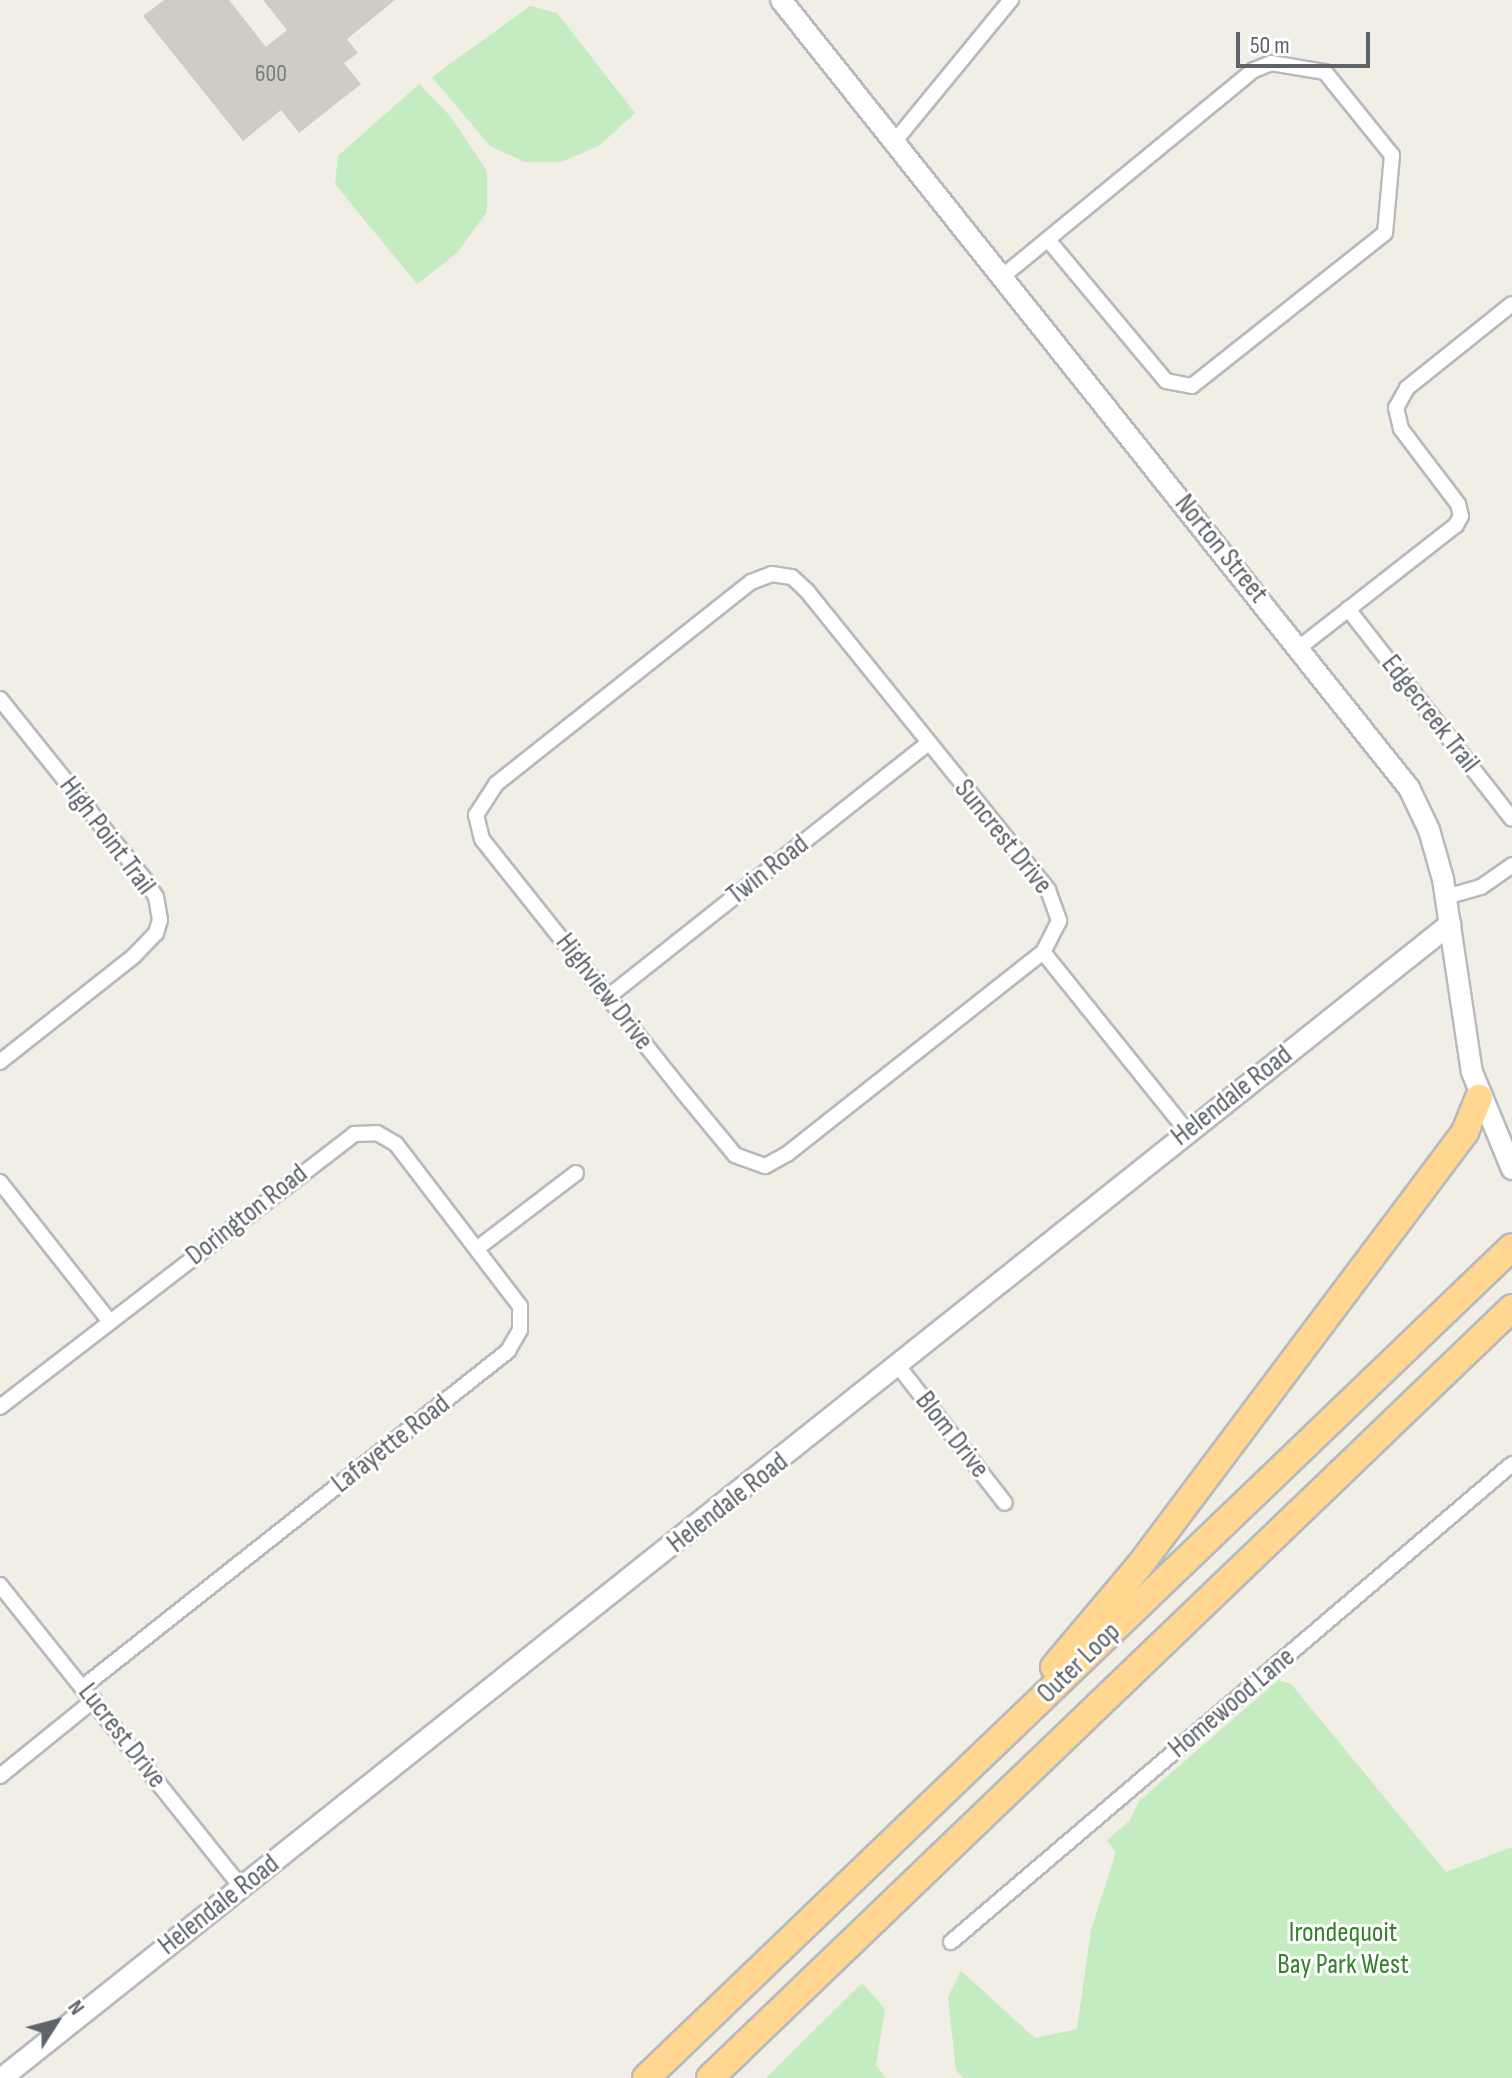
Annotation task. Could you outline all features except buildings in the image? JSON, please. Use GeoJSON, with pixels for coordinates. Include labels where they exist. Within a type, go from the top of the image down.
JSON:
{"type":"FeatureCollection","features":[{"type":"Feature","properties":{"kind":"highway"},"geometry":{"type":"LineString","coordinates":[[885,1849],[987,1744],[1140,1565],[1465,1132],[1479,1098]]}},
{"type":"Feature","properties":{"kind":"highway","name":"Outer Loop"},"geometry":{"type":"LineString","coordinates":[[646,2078],[1512,1247]]}},
{"type":"Feature","properties":{"kind":"highway","name":"Outer Loop"},"geometry":{"type":"LineString","coordinates":[[710,2078],[1512,1308]]}},
{"type":"Feature","properties":{"kind":"street","name":"Norton Street"},"geometry":{"type":"LineString","coordinates":[[781,0],[1300,647],[1415,799],[1433,842],[1446,897],[1461,1019],[1479,1098],[1512,1169]]}},
{"type":"Feature","properties":{"kind":"street"},"geometry":{"type":"LineString","coordinates":[[895,141],[1011,0]]}},
{"type":"Feature","properties":{"kind":"street"},"geometry":{"type":"LineString","coordinates":[[1003,276],[1254,70],[1271,63],[1325,72],[1392,155],[1385,233],[1192,386],[1166,381],[1048,240]]}},
{"type":"Feature","properties":{"kind":"street"},"geometry":{"type":"LineString","coordinates":[[1300,647],[1461,516],[1456,499],[1401,429],[1396,408],[1407,388],[1512,304]]}},
{"type":"Feature","properties":{"kind":"street","name":"Suncrest Drive"},"geometry":{"type":"LineString","coordinates":[[760,577],[783,574],[799,582],[1048,890],[1059,921],[1043,952]]}},
{"type":"Feature","properties":{"kind":"street","name":"Highview Drive"},"geometry":{"type":"LineString","coordinates":[[760,577],[496,784],[479,805],[482,839],[735,1155],[765,1166],[787,1154],[1043,952]]}},
{"type":"Feature","properties":{"kind":"street","name":"Edgecreek Trail"},"geometry":{"type":"LineString","coordinates":[[1348,609],[1512,819]]}},
{"type":"Feature","properties":{"kind":"street","name":"High Point Trail"},"geometry":{"type":"LineString","coordinates":[[0,699],[146,881],[156,897],[160,920],[156,933],[134,956],[0,1062]]}},
{"type":"Feature","properties":{"kind":"street","name":"Twin Road"},"geometry":{"type":"LineString","coordinates":[[608,997],[927,744]]}},
{"type":"Feature","properties":{"kind":"street"},"geometry":{"type":"LineString","coordinates":[[1446,897],[1481,887],[1512,865]]}},
{"type":"Feature","properties":{"kind":"street","name":"Helendale Road"},"geometry":{"type":"LineString","coordinates":[[2,2078],[899,1367],[1187,1131],[1450,924]]}},
{"type":"Feature","properties":{"kind":"street"},"geometry":{"type":"LineString","coordinates":[[1043,952],[1187,1131]]}},
{"type":"Feature","properties":{"kind":"street","name":"Dorington Road"},"geometry":{"type":"LineString","coordinates":[[0,1407],[354,1134],[377,1133],[396,1144],[479,1247]]}},
{"type":"Feature","properties":{"kind":"street"},"geometry":{"type":"LineString","coordinates":[[479,1247],[576,1173]]}},
{"type":"Feature","properties":{"kind":"street"},"geometry":{"type":"LineString","coordinates":[[0,1182],[110,1322]]}},
{"type":"Feature","properties":{"kind":"street","name":"Lafayette Road"},"geometry":{"type":"LineString","coordinates":[[83,1687],[508,1351],[520,1330],[520,1306],[479,1247]]}},
{"type":"Feature","properties":{"kind":"street","name":"Blom Drive"},"geometry":{"type":"LineString","coordinates":[[899,1367],[1005,1503]]}},
{"type":"Feature","properties":{"kind":"street","name":"Homewood Lane"},"geometry":{"type":"LineString","coordinates":[[951,1942],[1512,1464]]}},
{"type":"Feature","properties":{"kind":"street","name":"Lucrest Drive"},"geometry":{"type":"LineString","coordinates":[[0,1585],[242,1888]]}},
{"type":"Feature","properties":{"kind":"street"},"geometry":{"type":"LineString","coordinates":[[0,1776],[94,1700]]}},
{"type":"Feature","properties":{"kind":"green space"},"geometry":{"type":"Polygon","coordinates":[[[530,6],[557,13],[635,113],[600,145],[562,162],[525,162],[490,146],[432,77],[530,6]]]}},
{"type":"Feature","properties":{"kind":"green space"},"geometry":{"type":"Polygon","coordinates":[[[419,84],[450,116],[487,171],[487,212],[457,253],[417,284],[335,184],[338,156],[419,84]]]}},
{"type":"Feature","properties":{"kind":"green space","name":"Irondequoit Bay Park West"},"geometry":{"type":"Polygon","coordinates":[[[1278,1680],[1291,1684],[1446,1872],[1512,1847],[1512,2078],[964,2078],[956,2070],[948,1997],[961,1971],[1035,2038],[1077,2029],[1091,1930],[1116,1852],[1107,1840],[1130,1820],[1139,1801],[1278,1680]]]}},
{"type":"Feature","properties":{"kind":"green space"},"geometry":{"type":"Polygon","coordinates":[[[862,1983],[885,2009],[876,2065],[886,2078],[766,2078],[862,1983]]]}}]}
